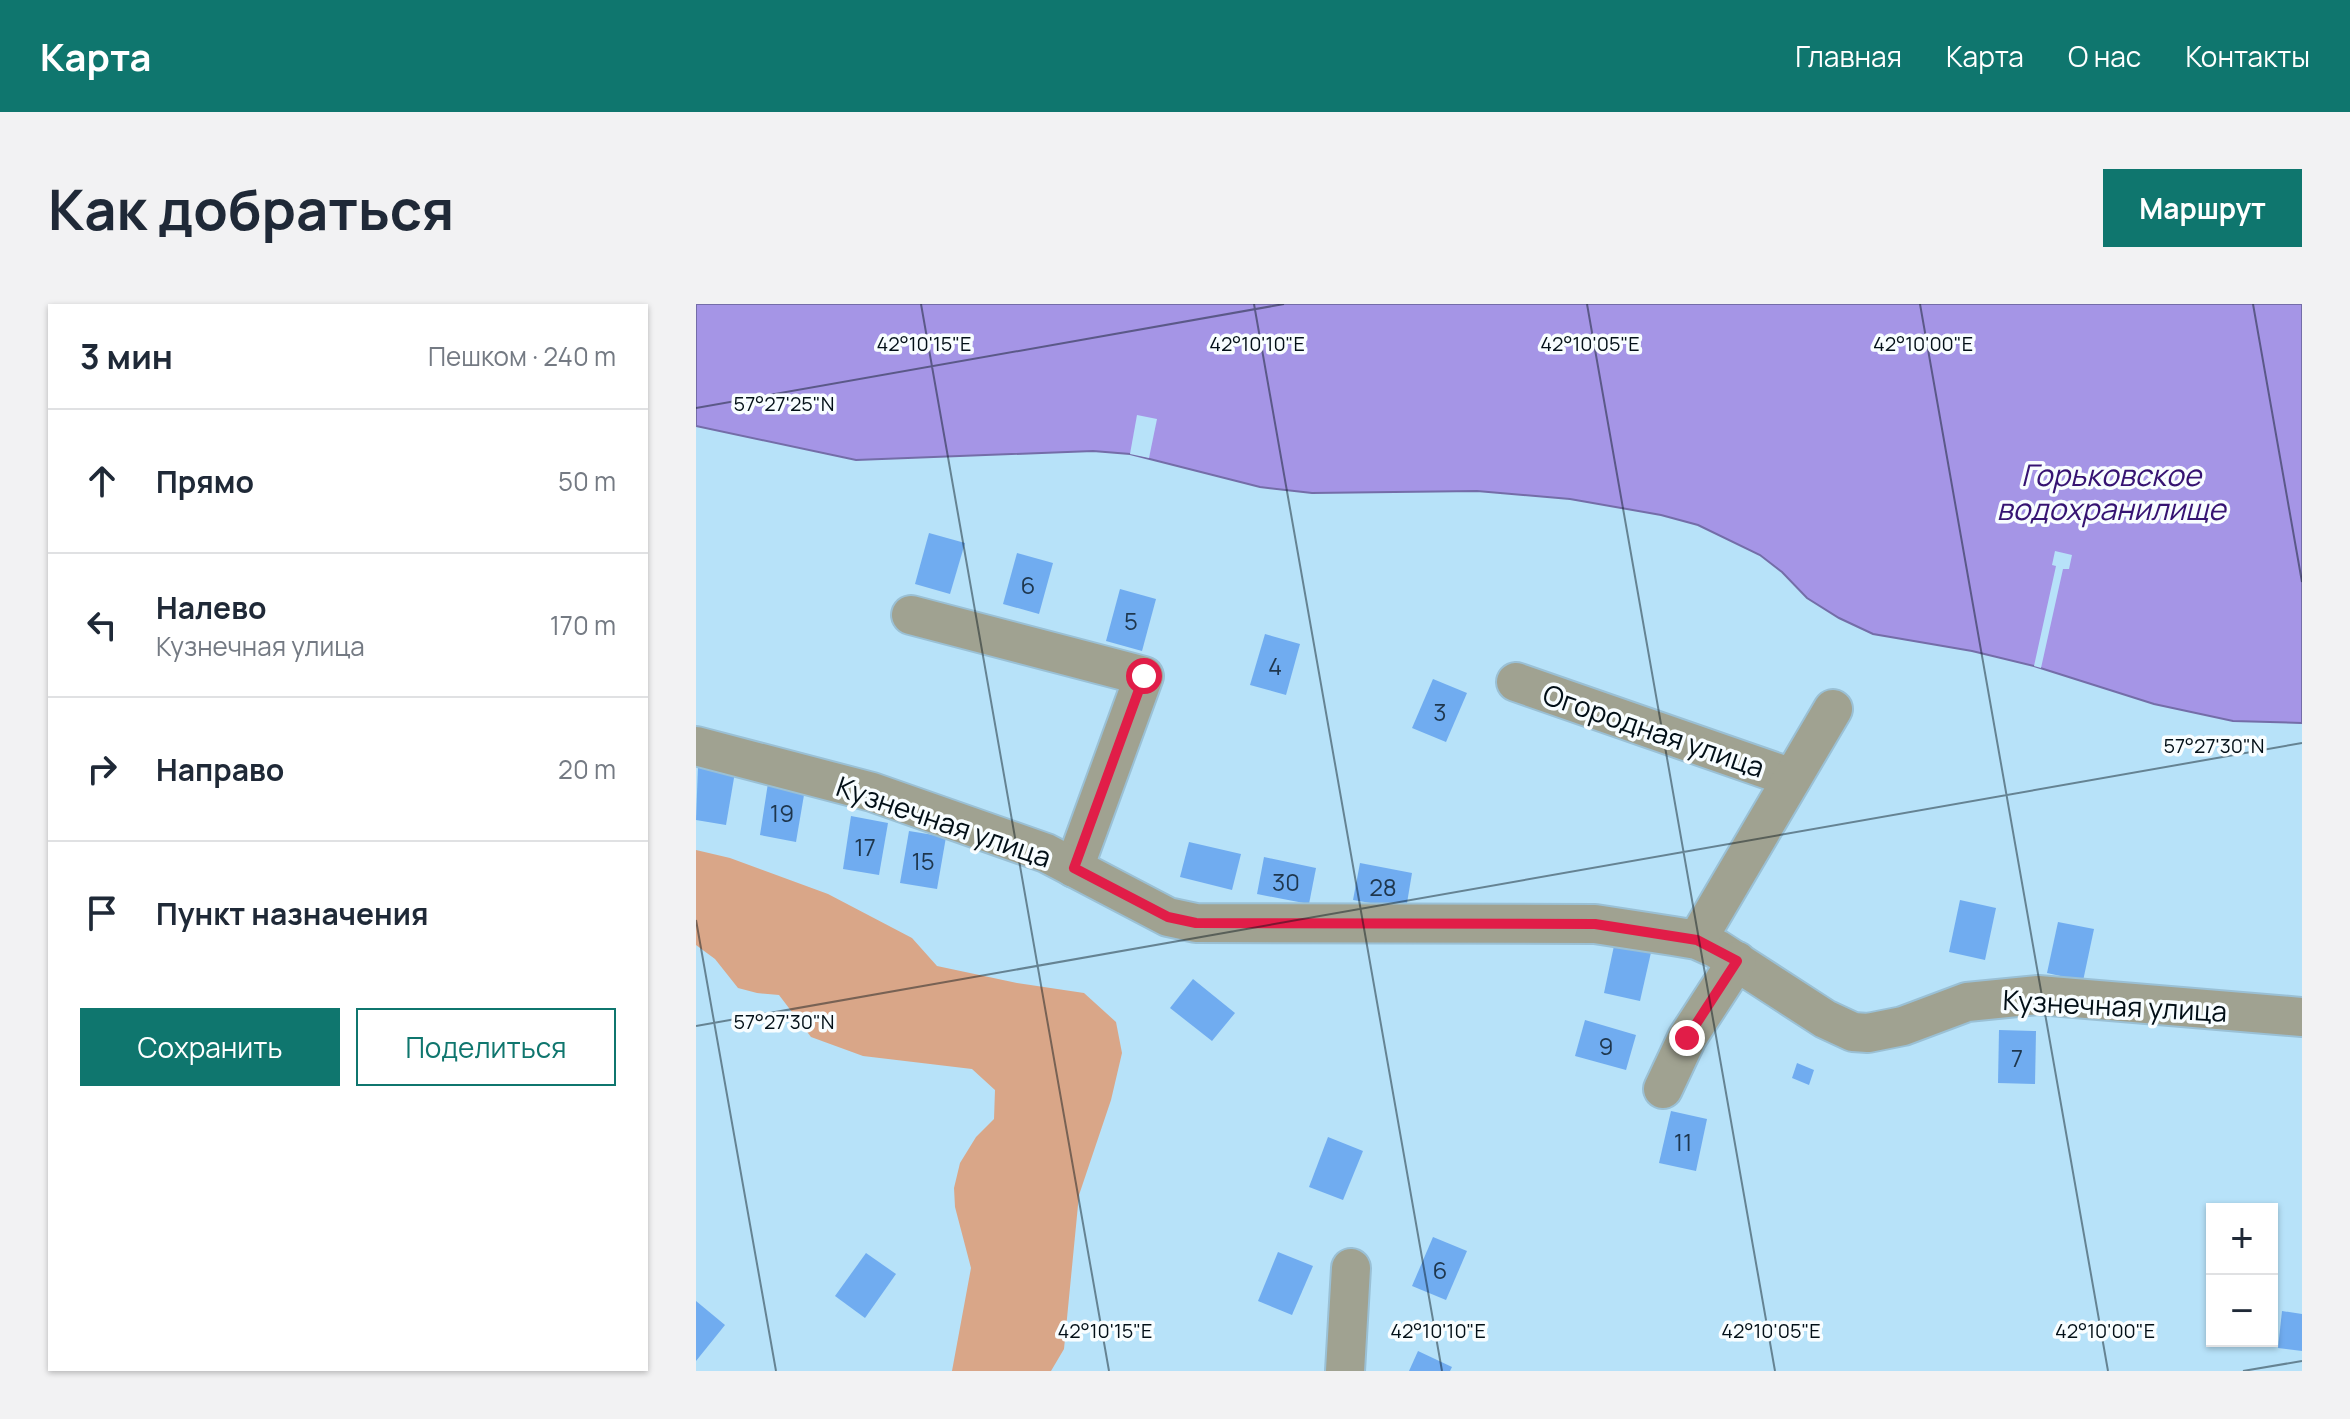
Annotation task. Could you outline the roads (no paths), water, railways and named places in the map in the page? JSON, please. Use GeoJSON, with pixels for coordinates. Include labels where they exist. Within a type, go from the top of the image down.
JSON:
{"type":"FeatureCollection","features":[{"type":"Feature","properties":{"kind":"street"},"geometry":{"type":"LineString","coordinates":[[911,615],[1144,676],[1074,868]]}},
{"type":"Feature","properties":{"kind":"street","name":"Огородная улица"},"geometry":{"type":"LineString","coordinates":[[1516,682],[1792,778]]}},
{"type":"Feature","properties":{"kind":"street"},"geometry":{"type":"LineString","coordinates":[[1697,940],[1833,709]]}},
{"type":"Feature","properties":{"kind":"street","name":"Кузнечная улица"},"geometry":{"type":"LineString","coordinates":[[696,746],[872,792],[1046,853],[1168,917],[1196,923],[1595,924],[1697,940],[1737,961],[1825,1019],[1853,1032],[1868,1033],[1903,1026],[1967,1002],[2038,995],[2302,1017]]}},
{"type":"Feature","properties":{"kind":"street"},"geometry":{"type":"LineString","coordinates":[[1663,1089],[1687,1038],[1737,961]]}},
{"type":"Feature","properties":{"kind":"street"},"geometry":{"type":"LineString","coordinates":[[1345,1371],[1351,1268]]}},
{"type":"Feature","properties":{"kind":"water","name":"Горьковское водохранилище"},"geometry":{"type":"Polygon","coordinates":[[[696,304],[2302,304],[2302,723],[2233,721],[2154,704],[2034,666],[1972,651],[1873,634],[1807,598],[1760,555],[1698,525],[1661,515],[1570,499],[1477,491],[1312,493],[1260,487],[1130,454],[1093,451],[856,460],[696,426],[696,304]]]}}]}
